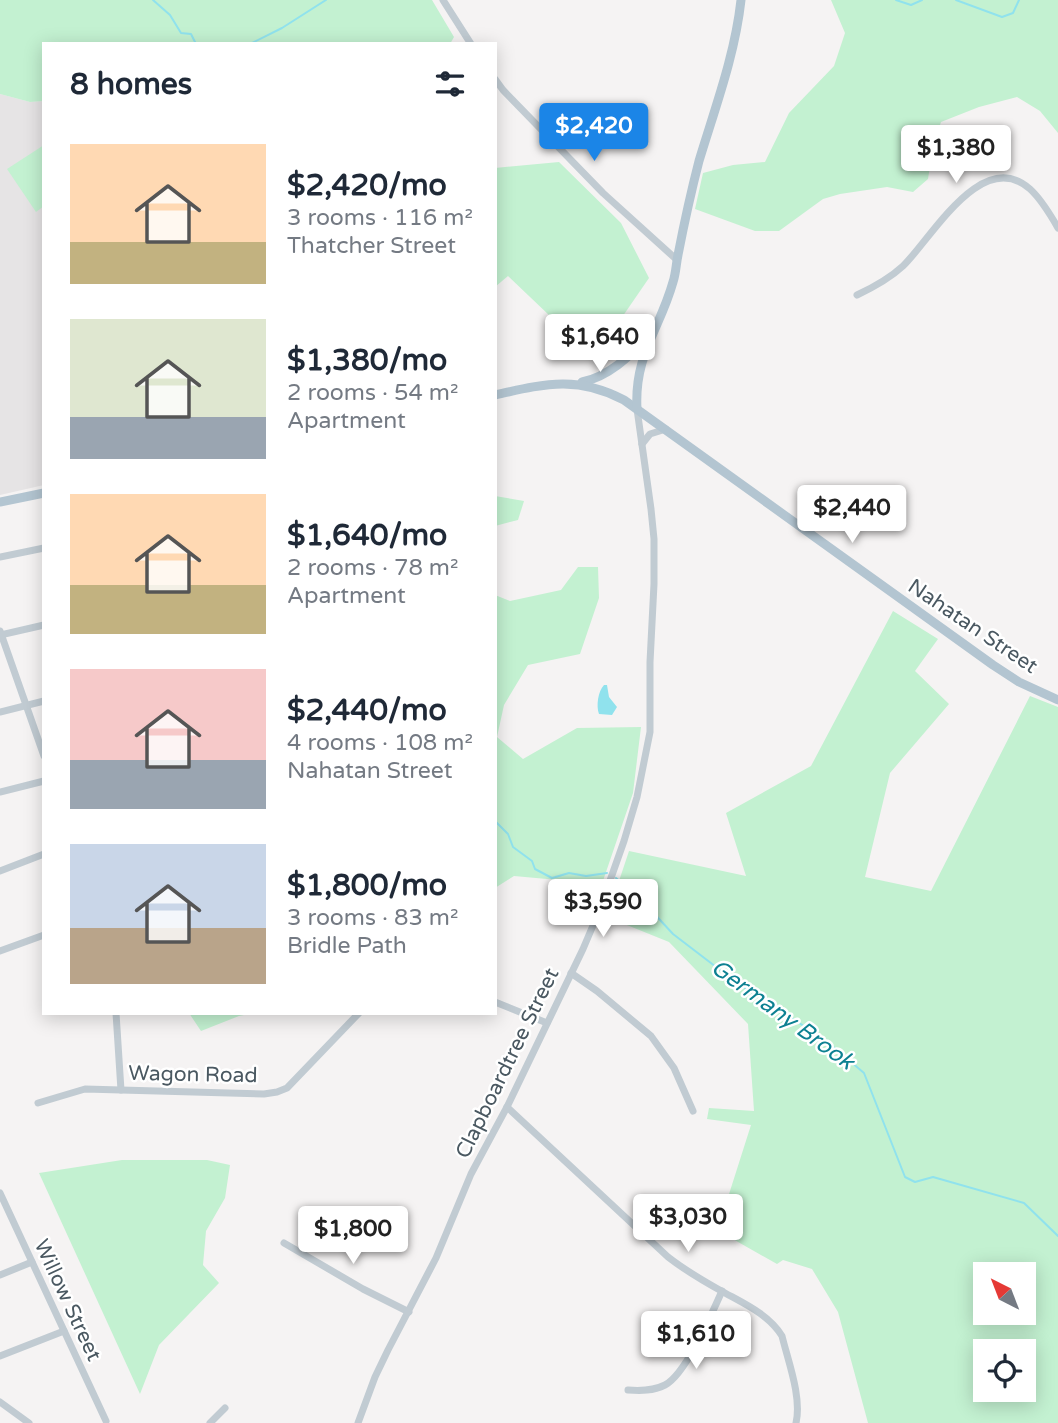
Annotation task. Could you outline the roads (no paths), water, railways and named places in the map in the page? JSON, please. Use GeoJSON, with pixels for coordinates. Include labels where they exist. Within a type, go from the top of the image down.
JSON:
{"type":"FeatureCollection","features":[{"type":"Feature","properties":{"kind":"main road","name":"Clapboardtree Street"},"geometry":{"type":"LineString","coordinates":[[637,409],[637,379],[645,349],[674,279],[699,163],[737,30],[741,0]]}},
{"type":"Feature","properties":{"kind":"main road","name":"Clapboardtree Street"},"geometry":{"type":"LineString","coordinates":[[573,384],[596,378],[623,362],[652,333]]}},
{"type":"Feature","properties":{"kind":"main road","name":"Nahatan Street"},"geometry":{"type":"LineString","coordinates":[[497,395],[550,384],[586,385],[612,393],[993,665],[1020,682],[1058,700]]}},
{"type":"Feature","properties":{"kind":"main road"},"geometry":{"type":"LineString","coordinates":[[0,502],[42,493]]}},
{"type":"Feature","properties":{"kind":"street"},"geometry":{"type":"LineString","coordinates":[[443,0],[470,42]]}},
{"type":"Feature","properties":{"kind":"street"},"geometry":{"type":"LineString","coordinates":[[497,82],[603,193],[677,260]]}},
{"type":"Feature","properties":{"kind":"street"},"geometry":{"type":"LineString","coordinates":[[858,295],[876,286],[903,266],[949,211],[979,184],[989,180],[1016,180],[1029,188],[1058,228]]}},
{"type":"Feature","properties":{"kind":"street","name":"Clapboardtree Street"},"geometry":{"type":"LineString","coordinates":[[358,1423],[375,1377],[451,1224],[471,1174],[507,1107],[583,949],[600,909],[637,797],[650,732],[654,539],[637,409]]}},
{"type":"Feature","properties":{"kind":"street"},"geometry":{"type":"LineString","coordinates":[[641,445],[650,434],[666,429]]}},
{"type":"Feature","properties":{"kind":"street"},"geometry":{"type":"LineString","coordinates":[[0,557],[42,548]]}},
{"type":"Feature","properties":{"kind":"street"},"geometry":{"type":"LineString","coordinates":[[42,625],[0,634],[42,751]]}},
{"type":"Feature","properties":{"kind":"street"},"geometry":{"type":"LineString","coordinates":[[0,712],[42,701]]}},
{"type":"Feature","properties":{"kind":"street"},"geometry":{"type":"LineString","coordinates":[[0,792],[42,782]]}},
{"type":"Feature","properties":{"kind":"street"},"geometry":{"type":"LineString","coordinates":[[0,870],[42,855]]}},
{"type":"Feature","properties":{"kind":"street"},"geometry":{"type":"LineString","coordinates":[[0,951],[42,936]]}},
{"type":"Feature","properties":{"kind":"street"},"geometry":{"type":"LineString","coordinates":[[571,973],[651,1036],[674,1068],[693,1111]]}},
{"type":"Feature","properties":{"kind":"street"},"geometry":{"type":"LineString","coordinates":[[497,1003],[547,1023]]}},
{"type":"Feature","properties":{"kind":"street"},"geometry":{"type":"LineString","coordinates":[[116,1015],[121,1090]]}},
{"type":"Feature","properties":{"kind":"street","name":"Wagon Road"},"geometry":{"type":"LineString","coordinates":[[38,1102],[85,1089],[264,1094],[277,1092],[287,1088],[357,1015]]}},
{"type":"Feature","properties":{"kind":"street"},"geometry":{"type":"LineString","coordinates":[[507,1107],[668,1257],[745,1304],[777,1328],[782,1336],[796,1395],[796,1423]]}},
{"type":"Feature","properties":{"kind":"street","name":"Willow Street"},"geometry":{"type":"LineString","coordinates":[[0,1193],[106,1421]]}},
{"type":"Feature","properties":{"kind":"street"},"geometry":{"type":"LineString","coordinates":[[284,1243],[409,1312]]}},
{"type":"Feature","properties":{"kind":"street"},"geometry":{"type":"LineString","coordinates":[[0,1275],[32,1262]]}},
{"type":"Feature","properties":{"kind":"street"},"geometry":{"type":"LineString","coordinates":[[628,1390],[647,1391],[668,1384],[701,1337],[722,1291]]}},
{"type":"Feature","properties":{"kind":"street"},"geometry":{"type":"LineString","coordinates":[[0,1356],[64,1331]]}},
{"type":"Feature","properties":{"kind":"street"},"geometry":{"type":"LineString","coordinates":[[0,1402],[29,1423]]}},
{"type":"Feature","properties":{"kind":"street"},"geometry":{"type":"LineString","coordinates":[[210,1423],[225,1408]]}},
{"type":"Feature","properties":{"kind":"water"},"geometry":{"type":"Polygon","coordinates":[[[604,685],[607,685],[609,697],[617,707],[612,715],[599,714],[598,711],[599,695],[604,685]]]}},
{"type":"Feature","properties":{"kind":"waterway"},"geometry":{"type":"LineString","coordinates":[[153,0],[170,15],[181,33],[191,34],[195,42]]}},
{"type":"Feature","properties":{"kind":"waterway"},"geometry":{"type":"LineString","coordinates":[[254,42],[326,0]]}},
{"type":"Feature","properties":{"kind":"waterway"},"geometry":{"type":"LineString","coordinates":[[896,0],[911,5],[922,0]]}},
{"type":"Feature","properties":{"kind":"waterway"},"geometry":{"type":"LineString","coordinates":[[956,0],[1002,17],[1013,13],[1019,0]]}},
{"type":"Feature","properties":{"kind":"waterway","name":"Germany Brook"},"geometry":{"type":"LineString","coordinates":[[497,823],[508,834],[513,847],[532,861],[535,869],[552,878],[569,873],[586,876],[607,873]]}},
{"type":"Feature","properties":{"kind":"waterway","name":"Germany Brook"},"geometry":{"type":"LineString","coordinates":[[616,878],[673,934],[737,983],[824,1039],[864,1073],[905,1177],[915,1182],[933,1177],[1024,1203],[1058,1236]]}}]}
